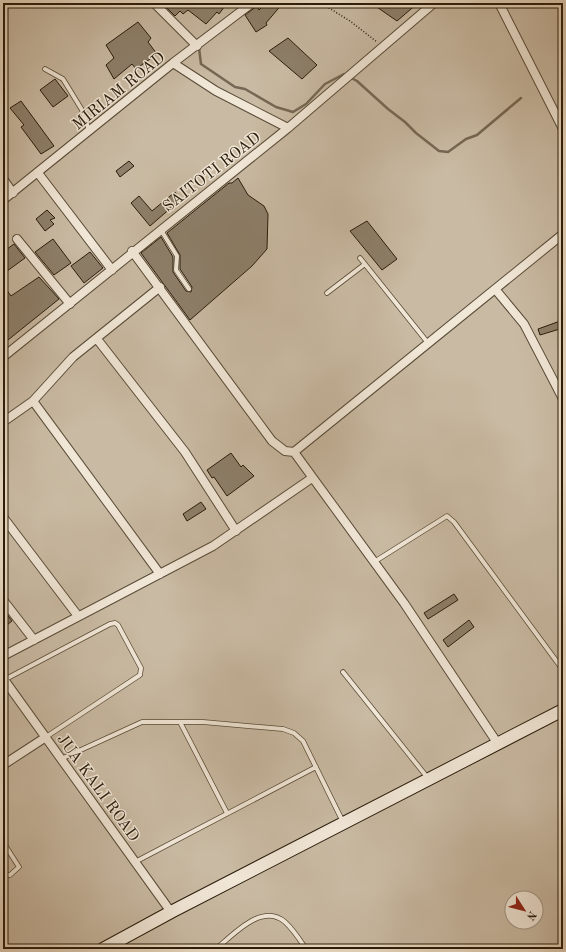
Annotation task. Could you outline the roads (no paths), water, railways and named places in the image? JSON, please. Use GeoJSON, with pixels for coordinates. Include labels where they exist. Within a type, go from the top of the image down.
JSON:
{"type":"FeatureCollection","features":[{"type":"Feature","properties":{"kind":"street"},"geometry":{"type":"LineString","coordinates":[[154,3],[197,46]]}},
{"type":"Feature","properties":{"kind":"street","name":"MIRIAM ROAD"},"geometry":{"type":"LineString","coordinates":[[3,200],[173,63],[252,3]]}},
{"type":"Feature","properties":{"kind":"street","name":"SAITOTI ROAD"},"geometry":{"type":"LineString","coordinates":[[3,357],[112,270],[132,251],[288,128],[434,3]]}},
{"type":"Feature","properties":{"kind":"street"},"geometry":{"type":"LineString","coordinates":[[499,3],[563,129]]}},
{"type":"Feature","properties":{"kind":"street"},"geometry":{"type":"LineString","coordinates":[[173,63],[216,91],[288,128]]}},
{"type":"Feature","properties":{"kind":"street"},"geometry":{"type":"LineString","coordinates":[[38,173],[112,270]]}},
{"type":"Feature","properties":{"kind":"street"},"geometry":{"type":"LineString","coordinates":[[3,179],[13,192]]}},
{"type":"Feature","properties":{"kind":"street"},"geometry":{"type":"LineString","coordinates":[[132,251],[272,441],[285,451],[294,452],[563,234]]}},
{"type":"Feature","properties":{"kind":"street"},"geometry":{"type":"LineString","coordinates":[[17,239],[70,304]]}},
{"type":"Feature","properties":{"kind":"street"},"geometry":{"type":"LineString","coordinates":[[3,422],[33,401],[73,357],[160,287]]}},
{"type":"Feature","properties":{"kind":"street"},"geometry":{"type":"LineString","coordinates":[[495,289],[524,324],[563,398]]}},
{"type":"Feature","properties":{"kind":"street"},"geometry":{"type":"LineString","coordinates":[[97,339],[185,452],[236,530]]}},
{"type":"Feature","properties":{"kind":"street"},"geometry":{"type":"LineString","coordinates":[[33,401],[160,574]]}},
{"type":"Feature","properties":{"kind":"street"},"geometry":{"type":"LineString","coordinates":[[294,452],[404,603],[498,744]]}},
{"type":"Feature","properties":{"kind":"street"},"geometry":{"type":"LineString","coordinates":[[3,656],[214,546],[312,478]]}},
{"type":"Feature","properties":{"kind":"street"},"geometry":{"type":"LineString","coordinates":[[3,517],[78,616]]}},
{"type":"Feature","properties":{"kind":"street"},"geometry":{"type":"LineString","coordinates":[[3,600],[34,640]]}},
{"type":"Feature","properties":{"kind":"street","name":"JUA KALI ROAD"},"geometry":{"type":"LineString","coordinates":[[4,679],[171,912]]}},
{"type":"Feature","properties":{"kind":"street"},"geometry":{"type":"LineString","coordinates":[[103,949],[344,822],[563,710]]}},
{"type":"Feature","properties":{"kind":"street"},"geometry":{"type":"LineString","coordinates":[[3,765],[46,737]]}},
{"type":"Feature","properties":{"kind":"lane"},"geometry":{"type":"LineString","coordinates":[[44,69],[63,79],[82,110],[90,131]]}},
{"type":"Feature","properties":{"kind":"lane"},"geometry":{"type":"LineString","coordinates":[[160,229],[177,256],[176,270],[189,289]]}},
{"type":"Feature","properties":{"kind":"lane"},"geometry":{"type":"LineString","coordinates":[[360,258],[428,343]]}},
{"type":"Feature","properties":{"kind":"lane"},"geometry":{"type":"LineString","coordinates":[[327,293],[365,264]]}},
{"type":"Feature","properties":{"kind":"lane"},"geometry":{"type":"LineString","coordinates":[[374,562],[447,516],[454,522],[563,670]]}},
{"type":"Feature","properties":{"kind":"lane"},"geometry":{"type":"LineString","coordinates":[[4,679],[110,624],[115,623],[118,625],[141,668],[140,675],[46,737]]}},
{"type":"Feature","properties":{"kind":"lane"},"geometry":{"type":"LineString","coordinates":[[343,672],[428,779]]}},
{"type":"Feature","properties":{"kind":"lane"},"geometry":{"type":"LineString","coordinates":[[61,759],[142,722],[203,722],[283,729],[294,733],[303,741],[344,822]]}},
{"type":"Feature","properties":{"kind":"lane"},"geometry":{"type":"LineString","coordinates":[[180,722],[227,813]]}},
{"type":"Feature","properties":{"kind":"lane"},"geometry":{"type":"LineString","coordinates":[[135,862],[316,767]]}},
{"type":"Feature","properties":{"kind":"lane"},"geometry":{"type":"LineString","coordinates":[[3,842],[19,867],[10,875],[7,875],[3,871]]}},
{"type":"Feature","properties":{"kind":"lane"},"geometry":{"type":"LineString","coordinates":[[216,949],[255,918],[265,915],[276,917],[285,921],[306,949]]}},
{"type":"Feature","properties":{"kind":"waterway"},"geometry":{"type":"LineString","coordinates":[[199,48],[201,64],[235,87],[245,89],[276,107],[293,112],[306,104],[325,84],[344,74],[357,81],[416,133],[439,151],[448,152],[466,139],[477,135],[521,98]]}}]}
